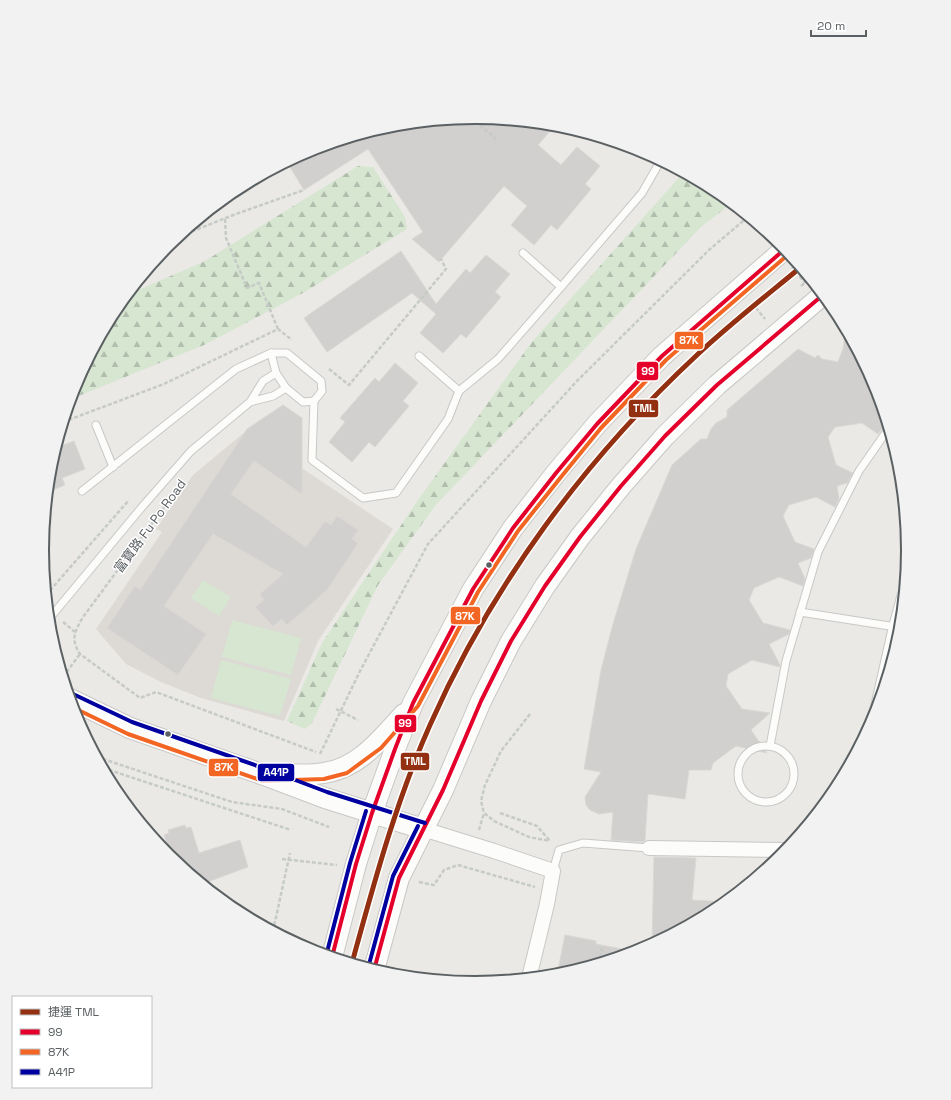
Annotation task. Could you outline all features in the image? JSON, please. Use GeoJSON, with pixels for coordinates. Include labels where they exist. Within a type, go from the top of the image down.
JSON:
{"type":"FeatureCollection","features":[{"type":"Feature","properties":{"kind":"main road"},"geometry":{"type":"LineString","coordinates":[[333,952],[372,813],[395,749],[413,703],[473,589],[513,528],[597,424],[662,356],[787,259]]}},
{"type":"Feature","properties":{"kind":"main road"},"geometry":{"type":"LineString","coordinates":[[376,964],[399,878],[443,790],[481,701],[511,641],[545,586],[580,537],[621,486],[665,436],[816,292]]}},
{"type":"Feature","properties":{"kind":"main road"},"geometry":{"type":"LineString","coordinates":[[77,703],[130,728],[264,774],[325,798],[423,829]]}},
{"type":"Feature","properties":{"kind":"main road"},"geometry":{"type":"LineString","coordinates":[[264,774],[323,774],[344,768],[378,744],[413,703]]}},
{"type":"Feature","properties":{"kind":"street"},"geometry":{"type":"LineString","coordinates":[[423,829],[553,870],[530,973]]}},
{"type":"Feature","properties":{"kind":"street"},"geometry":{"type":"LineString","coordinates":[[649,848],[779,850]]}},
{"type":"Feature","properties":{"kind":"lane"},"geometry":{"type":"LineString","coordinates":[[82,491],[236,369],[271,353],[287,353],[321,381],[322,391],[314,401],[312,460],[363,498],[396,494],[448,419],[459,391],[498,359],[642,193],[658,165]]}},
{"type":"Feature","properties":{"kind":"lane"},"geometry":{"type":"LineString","coordinates":[[523,253],[561,287]]}},
{"type":"Feature","properties":{"kind":"lane"},"geometry":{"type":"LineString","coordinates":[[271,353],[276,373],[286,388],[303,402],[314,401]]}},
{"type":"Feature","properties":{"kind":"lane"},"geometry":{"type":"LineString","coordinates":[[419,356],[459,391]]}},
{"type":"Feature","properties":{"kind":"lane","name":"富寶路 Fu Po Road"},"geometry":{"type":"LineString","coordinates":[[54,613],[142,507],[191,451],[250,402],[263,381],[276,373]]}},
{"type":"Feature","properties":{"kind":"lane","name":"富寶路 Fu Po Road"},"geometry":{"type":"LineString","coordinates":[[250,402],[273,396],[286,388]]}},
{"type":"Feature","properties":{"kind":"lane"},"geometry":{"type":"LineString","coordinates":[[96,425],[113,466]]}},
{"type":"Feature","properties":{"kind":"lane"},"geometry":{"type":"LineString","coordinates":[[770,746],[786,661],[818,552],[859,471],[885,434]]}},
{"type":"Feature","properties":{"kind":"lane"},"geometry":{"type":"LineString","coordinates":[[800,612],[895,627]]}},
{"type":"Feature","properties":{"kind":"lane"},"geometry":{"type":"LineString","coordinates":[[761,746],[770,746],[780,749],[787,755],[795,773],[789,792],[772,802],[762,803],[746,795],[740,788],[738,770],[740,762],[746,754],[761,746]]}},
{"type":"Feature","properties":{"kind":"lane"},"geometry":{"type":"LineString","coordinates":[[553,870],[559,850],[583,843],[649,848]]}},
{"type":"Feature","properties":{"kind":"path"},"geometry":{"type":"LineString","coordinates":[[479,124],[496,139]]}},
{"type":"Feature","properties":{"kind":"path"},"geometry":{"type":"LineString","coordinates":[[191,232],[304,190]]}},
{"type":"Feature","properties":{"kind":"path"},"geometry":{"type":"LineString","coordinates":[[225,219],[226,238],[247,288],[258,282],[278,329]]}},
{"type":"Feature","properties":{"kind":"path"},"geometry":{"type":"LineString","coordinates":[[319,757],[360,671],[428,544],[576,381],[710,249],[745,220]]}},
{"type":"Feature","properties":{"kind":"path"},"geometry":{"type":"LineString","coordinates":[[791,263],[791,268],[808,283]]}},
{"type":"Feature","properties":{"kind":"path"},"geometry":{"type":"LineString","coordinates":[[747,306],[751,302],[767,322]]}},
{"type":"Feature","properties":{"kind":"path","name":"富寶路 Fu Po Road"},"geometry":{"type":"LineString","coordinates":[[80,654],[75,646],[75,632],[83,617],[186,478]]}},
{"type":"Feature","properties":{"kind":"path"},"geometry":{"type":"LineString","coordinates":[[67,671],[80,654],[140,698],[156,692],[316,752]]}},
{"type":"Feature","properties":{"kind":"path"},"geometry":{"type":"LineString","coordinates":[[336,709],[358,720]]}},
{"type":"Feature","properties":{"kind":"path"},"geometry":{"type":"LineString","coordinates":[[500,813],[537,826],[550,841],[529,837],[494,821],[484,813],[481,802],[485,785],[501,751],[530,714]]}},
{"type":"Feature","properties":{"kind":"path"},"geometry":{"type":"LineString","coordinates":[[104,759],[232,802],[282,809],[329,827]]}},
{"type":"Feature","properties":{"kind":"path"},"geometry":{"type":"LineString","coordinates":[[111,771],[291,830]]}},
{"type":"Feature","properties":{"kind":"path"},"geometry":{"type":"LineString","coordinates":[[274,926],[290,853]]}},
{"type":"Feature","properties":{"kind":"path"},"geometry":{"type":"LineString","coordinates":[[282,859],[356,868]]}},
{"type":"Feature","properties":{"kind":"path"},"geometry":{"type":"LineString","coordinates":[[434,885],[444,870],[458,865],[549,891]]}},
{"type":"Feature","properties":{"kind":"path"},"geometry":{"type":"LineString","coordinates":[[600,958],[602,948]]}},
{"type":"Feature","properties":{"kind":"shaded area"},"geometry":{"type":"Polygon","coordinates":[[[246,431],[393,529],[318,641],[284,721],[201,698],[161,682],[126,664],[96,629],[162,532],[156,529],[193,475],[246,431]]]}},
{"type":"Feature","properties":{"kind":"green space"},"geometry":{"type":"Polygon","coordinates":[[[358,166],[373,167],[405,217],[407,229],[303,293],[204,345],[78,396],[93,361],[106,337],[136,291],[205,261],[358,166]]]}},
{"type":"Feature","properties":{"kind":"green space"},"geometry":{"type":"Polygon","coordinates":[[[680,176],[712,195],[728,206],[701,227],[435,506],[378,585],[312,723],[305,729],[287,721],[322,643],[418,500],[531,343],[680,176]]]}},
{"type":"Feature","properties":{"kind":"green space"},"geometry":{"type":"Polygon","coordinates":[[[203,580],[231,597],[219,616],[191,598],[203,580]]]}},
{"type":"Feature","properties":{"kind":"green space"},"geometry":{"type":"Polygon","coordinates":[[[232,620],[301,638],[291,675],[222,657],[232,620]]]}},
{"type":"Feature","properties":{"kind":"green space"},"geometry":{"type":"Polygon","coordinates":[[[221,660],[291,679],[280,716],[211,698],[221,660]]]}},
{"type":"Feature","properties":{"kind":"building"},"geometry":{"type":"Polygon","coordinates":[[[448,124],[503,124],[550,130],[538,145],[561,165],[577,147],[600,166],[585,184],[591,189],[557,230],[551,225],[534,245],[511,225],[527,206],[504,186],[439,262],[412,239],[423,232],[368,149],[304,190],[289,166],[338,146],[365,138],[420,127],[448,124]]]}},
{"type":"Feature","properties":{"kind":"building"},"geometry":{"type":"Polygon","coordinates":[[[401,251],[436,304],[466,269],[470,273],[486,255],[510,274],[495,292],[501,297],[466,338],[461,334],[443,353],[420,333],[436,314],[412,293],[327,352],[304,318],[401,251]]]}},
{"type":"Feature","properties":{"kind":"building"},"geometry":{"type":"Polygon","coordinates":[[[845,337],[870,387],[883,427],[878,434],[862,423],[835,427],[828,437],[836,465],[853,473],[847,483],[837,486],[839,499],[835,507],[816,497],[789,505],[783,516],[795,542],[814,549],[811,558],[798,563],[805,579],[803,586],[779,577],[754,588],[749,600],[763,623],[790,630],[789,634],[769,644],[780,667],[752,660],[728,674],[726,686],[742,709],[770,713],[751,730],[767,753],[736,746],[713,763],[711,770],[689,770],[685,799],[648,794],[645,840],[643,842],[611,840],[613,812],[599,814],[590,810],[586,805],[585,797],[601,772],[584,769],[601,670],[613,624],[636,549],[672,465],[701,439],[707,439],[711,429],[716,423],[727,417],[727,410],[798,349],[815,358],[818,355],[822,359],[838,362],[843,349],[845,337]]]}},
{"type":"Feature","properties":{"kind":"building"},"geometry":{"type":"Polygon","coordinates":[[[395,363],[418,383],[403,401],[409,406],[375,447],[369,442],[352,462],[329,442],[345,422],[340,418],[375,378],[379,382],[395,363]]]}},
{"type":"Feature","properties":{"kind":"building"},"geometry":{"type":"Polygon","coordinates":[[[283,405],[302,418],[302,494],[254,461],[231,494],[306,547],[325,521],[331,525],[337,516],[358,530],[352,539],[358,543],[328,589],[287,625],[282,619],[273,626],[255,607],[264,600],[260,594],[283,574],[213,534],[164,606],[206,634],[178,675],[107,628],[135,586],[140,590],[247,429],[283,405]]]}},
{"type":"Feature","properties":{"kind":"building"},"geometry":{"type":"Polygon","coordinates":[[[74,441],[85,469],[62,478],[65,485],[54,490],[57,467],[63,445],[74,441]]]}},
{"type":"Feature","properties":{"kind":"building"},"geometry":{"type":"Polygon","coordinates":[[[185,825],[186,828],[191,827],[199,853],[240,840],[248,867],[208,882],[194,871],[167,844],[164,835],[169,833],[168,830],[185,825]]]}},
{"type":"Feature","properties":{"kind":"building"},"geometry":{"type":"Polygon","coordinates":[[[654,857],[696,858],[692,900],[717,901],[689,919],[652,938],[654,857]]]}},
{"type":"Feature","properties":{"kind":"building"},"geometry":{"type":"Polygon","coordinates":[[[565,935],[596,941],[596,944],[625,950],[586,962],[558,968],[565,935]]]}},
{"type":"Feature","properties":{"kind":"metro line","name":"TML"},"geometry":{"type":"LineString","coordinates":[[353,959],[386,842],[418,754],[455,673],[482,623],[512,574],[545,526],[580,481],[617,437],[656,395],[722,332],[797,270]]}},
{"type":"Feature","properties":{"kind":"transit line","name":"99"},"geometry":{"type":"LineString","coordinates":[[333,952],[356,864],[372,813],[395,749],[413,703],[473,589],[513,528],[597,424],[662,356],[781,252]]}},
{"type":"Feature","properties":{"kind":"transit line","name":"87K"},"geometry":{"type":"LineString","coordinates":[[80,711],[128,734],[263,781],[324,779],[347,773],[381,748],[418,706],[478,592],[518,531],[601,428],[666,360],[785,257]]}},
{"type":"Feature","properties":{"kind":"transit line","name":"99"},"geometry":{"type":"LineString","coordinates":[[376,964],[399,878],[443,790],[481,701],[511,641],[545,586],[580,537],[621,486],[665,436],[717,385],[819,298]]}},
{"type":"Feature","properties":{"kind":"transit line","name":"A41P"},"geometry":{"type":"LineString","coordinates":[[75,695],[132,722],[327,792],[425,823]]}},
{"type":"Feature","properties":{"kind":"transit line","name":"A41P"},"geometry":{"type":"LineString","coordinates":[[328,950],[350,863],[366,811]]}},
{"type":"Feature","properties":{"kind":"transit line","name":"A41P"},"geometry":{"type":"LineString","coordinates":[[369,963],[393,876],[418,826]]}}]}
